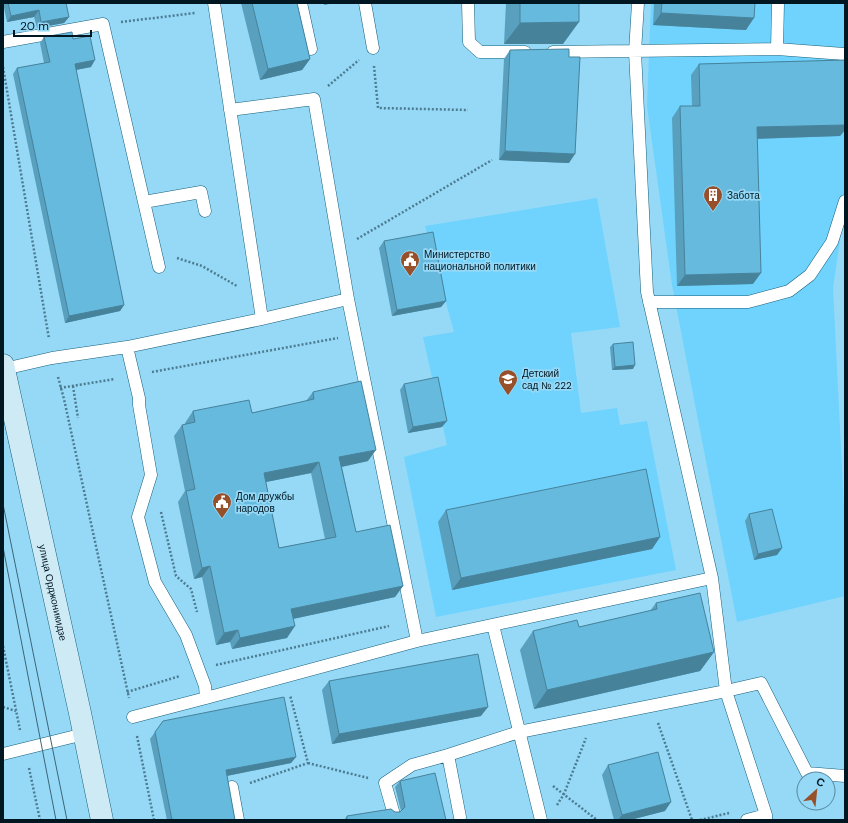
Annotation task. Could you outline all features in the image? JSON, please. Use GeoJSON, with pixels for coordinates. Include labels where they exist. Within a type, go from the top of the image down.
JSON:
{"type":"FeatureCollection","features":[{"type":"Feature","properties":{"kind":"main road","name":"улица Орджоникидзе"},"geometry":{"type":"LineString","coordinates":[[3,367],[102,820]]}},
{"type":"Feature","properties":{"kind":"lane"},"geometry":{"type":"LineString","coordinates":[[301,3],[311,49]]}},
{"type":"Feature","properties":{"kind":"lane"},"geometry":{"type":"LineString","coordinates":[[365,3],[373,48]]}},
{"type":"Feature","properties":{"kind":"lane"},"geometry":{"type":"LineString","coordinates":[[468,3],[469,42],[480,52],[635,52],[777,49],[844,54],[845,58]]}},
{"type":"Feature","properties":{"kind":"lane"},"geometry":{"type":"LineString","coordinates":[[638,3],[635,52],[647,292],[712,578],[726,691],[766,818],[747,820]]}},
{"type":"Feature","properties":{"kind":"lane"},"geometry":{"type":"LineString","coordinates":[[777,49],[778,3]]}},
{"type":"Feature","properties":{"kind":"lane"},"geometry":{"type":"LineString","coordinates":[[215,7],[262,319]]}},
{"type":"Feature","properties":{"kind":"lane"},"geometry":{"type":"LineString","coordinates":[[3,42],[103,24],[160,267]]}},
{"type":"Feature","properties":{"kind":"lane"},"geometry":{"type":"LineString","coordinates":[[230,110],[314,99],[348,299],[418,641]]}},
{"type":"Feature","properties":{"kind":"lane"},"geometry":{"type":"LineString","coordinates":[[144,202],[201,192],[205,211]]}},
{"type":"Feature","properties":{"kind":"lane"},"geometry":{"type":"LineString","coordinates":[[649,302],[748,302],[789,290],[810,275],[832,242],[845,201]]}},
{"type":"Feature","properties":{"kind":"lane"},"geometry":{"type":"LineString","coordinates":[[3,367],[127,347],[262,319],[348,299]]}},
{"type":"Feature","properties":{"kind":"lane"},"geometry":{"type":"LineString","coordinates":[[127,347],[135,375],[139,398],[138,405],[150,475],[138,517],[155,582],[186,635],[205,686],[206,698]]}},
{"type":"Feature","properties":{"kind":"lane"},"geometry":{"type":"LineString","coordinates":[[133,717],[418,641],[712,578]]}},
{"type":"Feature","properties":{"kind":"lane"},"geometry":{"type":"LineString","coordinates":[[493,624],[541,820]]}},
{"type":"Feature","properties":{"kind":"lane"},"geometry":{"type":"LineString","coordinates":[[393,811],[385,782],[412,764],[448,755],[519,732],[761,683],[808,773],[845,776]]}},
{"type":"Feature","properties":{"kind":"lane"},"geometry":{"type":"LineString","coordinates":[[3,754],[84,734]]}},
{"type":"Feature","properties":{"kind":"lane"},"geometry":{"type":"LineString","coordinates":[[448,755],[460,817]]}},
{"type":"Feature","properties":{"kind":"lane"},"geometry":{"type":"LineString","coordinates":[[232,787],[238,820]]}},
{"type":"Feature","properties":{"kind":"path"},"geometry":{"type":"LineString","coordinates":[[103,24],[215,7]]}},
{"type":"Feature","properties":{"kind":"path"},"geometry":{"type":"LineString","coordinates":[[314,99],[373,48]]}},
{"type":"Feature","properties":{"kind":"path"},"geometry":{"type":"LineString","coordinates":[[373,48],[378,108],[468,110]]}},
{"type":"Feature","properties":{"kind":"path"},"geometry":{"type":"LineString","coordinates":[[3,67],[52,358]]}},
{"type":"Feature","properties":{"kind":"path"},"geometry":{"type":"LineString","coordinates":[[340,249],[492,160]]}},
{"type":"Feature","properties":{"kind":"path"},"geometry":{"type":"LineString","coordinates":[[156,251],[202,266],[259,299]]}},
{"type":"Feature","properties":{"kind":"path"},"geometry":{"type":"LineString","coordinates":[[154,820],[64,398],[60,388],[356,335]]}},
{"type":"Feature","properties":{"kind":"path"},"geometry":{"type":"LineString","coordinates":[[73,386],[78,418]]}},
{"type":"Feature","properties":{"kind":"path"},"geometry":{"type":"LineString","coordinates":[[159,506],[176,576],[191,589],[197,612]]}},
{"type":"Feature","properties":{"kind":"path"},"geometry":{"type":"LineString","coordinates":[[127,692],[199,670],[414,621]]}},
{"type":"Feature","properties":{"kind":"path"},"geometry":{"type":"LineString","coordinates":[[285,677],[308,763]]}},
{"type":"Feature","properties":{"kind":"path"},"geometry":{"type":"LineString","coordinates":[[652,706],[692,820]]}},
{"type":"Feature","properties":{"kind":"path"},"geometry":{"type":"LineString","coordinates":[[3,707],[16,712]]}},
{"type":"Feature","properties":{"kind":"path"},"geometry":{"type":"LineString","coordinates":[[556,807],[564,794],[594,718]]}},
{"type":"Feature","properties":{"kind":"path"},"geometry":{"type":"LineString","coordinates":[[232,787],[260,780],[308,763],[385,782]]}},
{"type":"Feature","properties":{"kind":"path"},"geometry":{"type":"LineString","coordinates":[[527,765],[597,820]]}},
{"type":"Feature","properties":{"kind":"shaded area"},"geometry":{"type":"Polygon","coordinates":[[[651,3],[845,3],[845,206],[833,288],[845,530],[845,596],[737,622],[672,285],[647,106],[651,3]]]}},
{"type":"Feature","properties":{"kind":"shaded area","name":"Детский сад № 222"},"geometry":{"type":"Polygon","coordinates":[[[597,198],[620,327],[571,333],[581,413],[617,408],[620,425],[647,421],[676,570],[436,617],[404,457],[447,445],[423,337],[454,332],[425,226],[597,198]]]}},
{"type":"Feature","properties":{"kind":"building"},"geometry":{"type":"Polygon","coordinates":[[[8,3],[66,3],[69,17],[41,22],[39,10],[11,16],[8,3]]]}},
{"type":"Feature","properties":{"kind":"building"},"geometry":{"type":"Polygon","coordinates":[[[252,3],[297,3],[310,59],[268,69],[252,3]]]}},
{"type":"Feature","properties":{"kind":"building"},"geometry":{"type":"Polygon","coordinates":[[[520,3],[579,3],[579,22],[520,23],[520,3]]]}},
{"type":"Feature","properties":{"kind":"building"},"geometry":{"type":"Polygon","coordinates":[[[662,3],[755,3],[754,18],[661,13],[662,3]]]}},
{"type":"Feature","properties":{"kind":"building"},"geometry":{"type":"Polygon","coordinates":[[[72,32],[73,39],[90,36],[95,60],[75,64],[124,305],[69,316],[17,68],[50,62],[44,37],[72,32]]]}},
{"type":"Feature","properties":{"kind":"building"},"geometry":{"type":"Polygon","coordinates":[[[569,49],[569,57],[580,57],[575,154],[505,151],[510,50],[569,49]]]}},
{"type":"Feature","properties":{"kind":"building","name":"Забота"},"geometry":{"type":"Polygon","coordinates":[[[845,60],[845,125],[757,127],[761,273],[685,275],[680,106],[700,106],[699,64],[845,60]]]}},
{"type":"Feature","properties":{"kind":"building","name":"Министерство национальной политики"},"geometry":{"type":"Polygon","coordinates":[[[433,232],[446,301],[397,310],[384,241],[433,232]]]}},
{"type":"Feature","properties":{"kind":"building"},"geometry":{"type":"Polygon","coordinates":[[[633,342],[635,365],[615,367],[613,344],[633,342]]]}},
{"type":"Feature","properties":{"kind":"building"},"geometry":{"type":"Polygon","coordinates":[[[438,377],[447,421],[413,427],[404,384],[438,377]]]}},
{"type":"Feature","properties":{"kind":"building","name":"Дом дружбы народов"},"geometry":{"type":"Polygon","coordinates":[[[361,381],[376,450],[339,457],[356,532],[390,525],[403,586],[291,609],[295,626],[240,638],[238,630],[224,633],[210,566],[202,568],[186,491],[195,489],[182,425],[195,422],[193,411],[249,400],[252,413],[314,399],[313,392],[361,381]],[[319,462],[264,473],[279,548],[336,537],[319,462]]]}},
{"type":"Feature","properties":{"kind":"building"},"geometry":{"type":"Polygon","coordinates":[[[646,469],[660,537],[461,578],[446,510],[646,469]]]}},
{"type":"Feature","properties":{"kind":"building"},"geometry":{"type":"Polygon","coordinates":[[[772,509],[782,548],[758,554],[749,514],[772,509]]]}},
{"type":"Feature","properties":{"kind":"building"},"geometry":{"type":"Polygon","coordinates":[[[700,593],[714,652],[547,690],[533,631],[577,620],[579,627],[657,609],[656,603],[700,593]]]}},
{"type":"Feature","properties":{"kind":"building"},"geometry":{"type":"Polygon","coordinates":[[[478,654],[488,707],[339,734],[329,681],[478,654]]]}},
{"type":"Feature","properties":{"kind":"building"},"geometry":{"type":"Polygon","coordinates":[[[284,697],[296,757],[226,770],[235,820],[172,820],[155,732],[163,721],[284,697]]]}},
{"type":"Feature","properties":{"kind":"building"},"geometry":{"type":"Polygon","coordinates":[[[658,752],[671,802],[622,815],[608,765],[658,752]]]}},
{"type":"Feature","properties":{"kind":"building"},"geometry":{"type":"Polygon","coordinates":[[[435,773],[446,820],[347,820],[347,816],[391,809],[395,812],[400,812],[405,807],[400,781],[435,773]]]}},
{"type":"Feature","properties":{"kind":"tram line"},"geometry":{"type":"LineString","coordinates":[[3,504],[67,820]]}},
{"type":"Feature","properties":{"kind":"tram line"},"geometry":{"type":"LineString","coordinates":[[3,547],[56,820]]}},
{"type":"Feature","properties":{"kind":"place","name":"Забота"},"geometry":{"type":"Point","coordinates":[713,212]}},
{"type":"Feature","properties":{"kind":"place","name":"Министерство национальной политики"},"geometry":{"type":"Point","coordinates":[410,277]}},
{"type":"Feature","properties":{"kind":"place","name":"Детский сад № 222"},"geometry":{"type":"Point","coordinates":[508,396]}},
{"type":"Feature","properties":{"kind":"place","name":"Дом дружбы народов"},"geometry":{"type":"Point","coordinates":[222,519]}}]}
